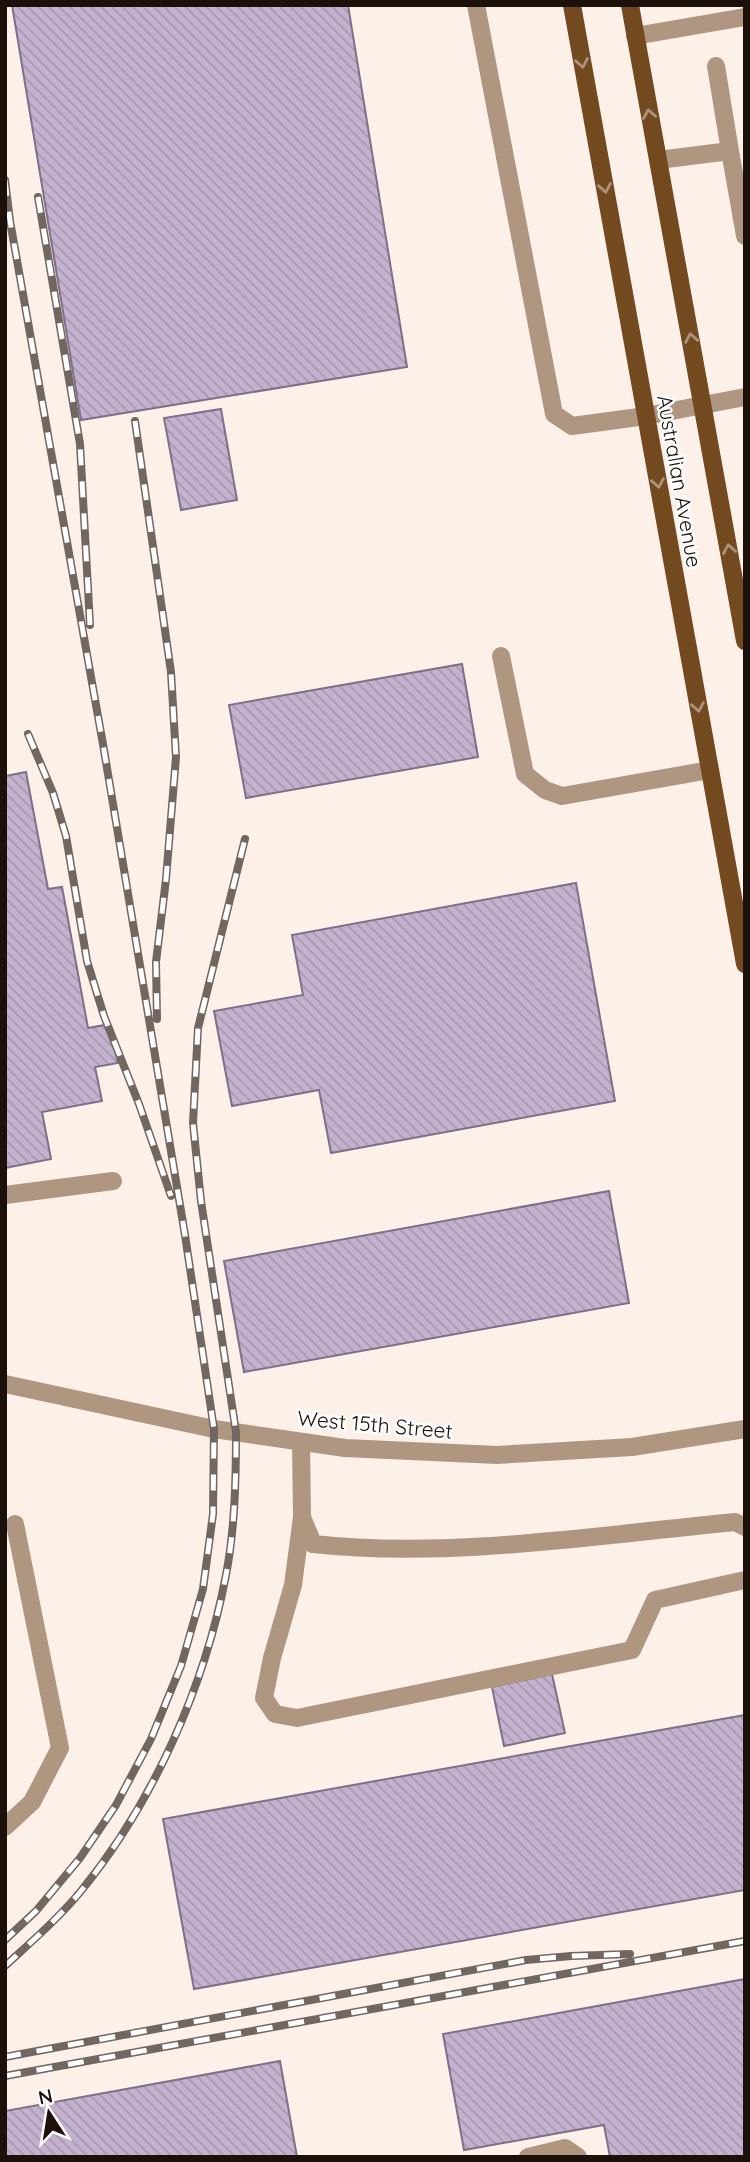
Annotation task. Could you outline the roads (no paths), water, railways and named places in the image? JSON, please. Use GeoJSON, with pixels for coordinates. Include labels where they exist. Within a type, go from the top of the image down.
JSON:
{"type":"FeatureCollection","features":[{"type":"Feature","properties":{"kind":"main road","name":"Australian Avenue"},"geometry":{"type":"LineString","coordinates":[[572,5],[745,964]]}},
{"type":"Feature","properties":{"kind":"main road","name":"Australian Avenue"},"geometry":{"type":"LineString","coordinates":[[630,5],[745,641]]}},
{"type":"Feature","properties":{"kind":"street"},"geometry":{"type":"LineString","coordinates":[[476,5],[554,414],[572,426],[646,416],[745,397]]}},
{"type":"Feature","properties":{"kind":"street"},"geometry":{"type":"LineString","coordinates":[[635,36],[718,13],[745,18]]}},
{"type":"Feature","properties":{"kind":"street"},"geometry":{"type":"LineString","coordinates":[[716,66],[745,236]]}},
{"type":"Feature","properties":{"kind":"street"},"geometry":{"type":"LineString","coordinates":[[658,160],[730,151]]}},
{"type":"Feature","properties":{"kind":"street"},"geometry":{"type":"LineString","coordinates":[[501,656],[525,774],[545,790],[562,796],[710,770]]}},
{"type":"Feature","properties":{"kind":"street"},"geometry":{"type":"LineString","coordinates":[[5,1195],[113,1181]]}},
{"type":"Feature","properties":{"kind":"street","name":"West 15th Street"},"geometry":{"type":"LineString","coordinates":[[5,1384],[214,1429],[345,1448],[497,1455],[632,1447],[745,1429]]}},
{"type":"Feature","properties":{"kind":"street"},"geometry":{"type":"LineString","coordinates":[[301,1442],[302,1517],[293,1585],[272,1658],[264,1698],[275,1714],[297,1718],[632,1650],[654,1600],[745,1580]]}},
{"type":"Feature","properties":{"kind":"street"},"geometry":{"type":"LineString","coordinates":[[302,1517],[313,1544],[357,1549],[453,1547],[538,1541],[735,1522],[745,1527]]}},
{"type":"Feature","properties":{"kind":"street"},"geometry":{"type":"LineString","coordinates":[[5,1827],[32,1802],[60,1748],[15,1524]]}},
{"type":"Feature","properties":{"kind":"street"},"geometry":{"type":"LineString","coordinates":[[528,2157],[565,2148],[578,2157]]}},
{"type":"Feature","properties":{"kind":"railway"},"geometry":{"type":"LineString","coordinates":[[5,180],[104,750],[185,1235],[214,1429],[213,1514],[203,1589],[181,1666],[151,1739],[116,1805],[80,1858],[36,1911],[5,1940]]}},
{"type":"Feature","properties":{"kind":"railway"},"geometry":{"type":"LineString","coordinates":[[38,197],[80,444],[90,625]]}},
{"type":"Feature","properties":{"kind":"railway"},"geometry":{"type":"LineString","coordinates":[[135,421],[171,672],[176,757],[156,962],[157,1019]]}},
{"type":"Feature","properties":{"kind":"railway"},"geometry":{"type":"LineString","coordinates":[[28,734],[53,793],[66,836],[87,961],[104,1016],[139,1104],[171,1196]]}},
{"type":"Feature","properties":{"kind":"railway"},"geometry":{"type":"LineString","coordinates":[[5,1966],[81,1891],[107,1857],[153,1782],[173,1742],[205,1659],[226,1575],[233,1521],[236,1432],[201,1201],[193,1123],[198,1028],[245,839]]}},
{"type":"Feature","properties":{"kind":"railway"},"geometry":{"type":"LineString","coordinates":[[5,2076],[745,1941]]}},
{"type":"Feature","properties":{"kind":"railway"},"geometry":{"type":"LineString","coordinates":[[5,2057],[526,1960],[630,1954]]}}]}
